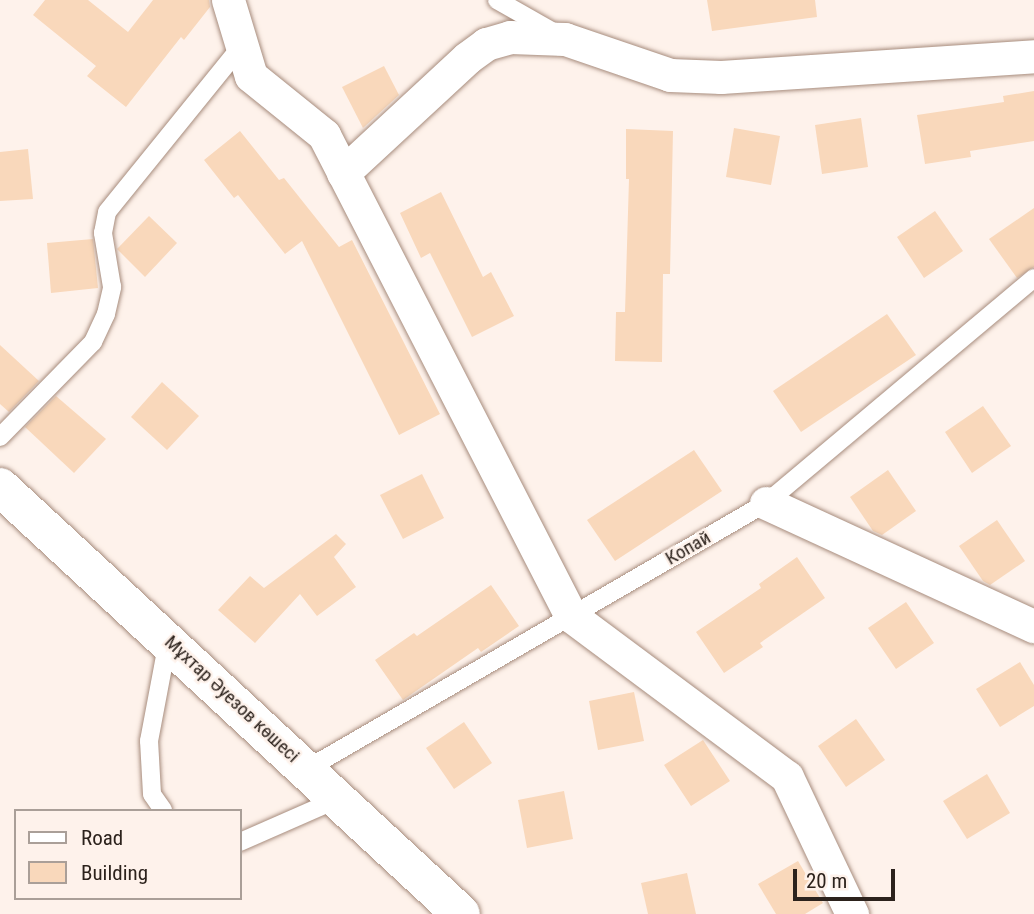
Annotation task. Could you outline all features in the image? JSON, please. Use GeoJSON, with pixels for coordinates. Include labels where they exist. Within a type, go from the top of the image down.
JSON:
{"type":"FeatureCollection","features":[{"type":"Feature","properties":{"kind":"street"},"geometry":{"type":"LineString","coordinates":[[228,0],[251,76],[324,135],[571,616],[787,777],[852,914]]}},
{"type":"Feature","properties":{"kind":"street"},"geometry":{"type":"LineString","coordinates":[[343,173],[467,58],[486,44],[510,37],[565,38],[670,75],[721,77],[1034,56]]}},
{"type":"Feature","properties":{"kind":"street","name":"Мұхтар Әуезов көшесі"},"geometry":{"type":"LineString","coordinates":[[0,487],[461,914]]}},
{"type":"Feature","properties":{"kind":"street"},"geometry":{"type":"LineString","coordinates":[[765,503],[1034,626]]}},
{"type":"Feature","properties":{"kind":"lane"},"geometry":{"type":"LineString","coordinates":[[497,0],[565,38]]}},
{"type":"Feature","properties":{"kind":"lane"},"geometry":{"type":"LineString","coordinates":[[0,437],[93,342],[106,314],[112,287],[103,233],[107,212],[242,45]]}},
{"type":"Feature","properties":{"kind":"lane","name":"Копай"},"geometry":{"type":"LineString","coordinates":[[307,769],[765,503],[1034,278]]}},
{"type":"Feature","properties":{"kind":"lane"},"geometry":{"type":"LineString","coordinates":[[162,809],[152,794],[149,741],[168,640]]}},
{"type":"Feature","properties":{"kind":"lane"},"geometry":{"type":"LineString","coordinates":[[242,841],[338,799]]}},
{"type":"Feature","properties":{"kind":"building"},"geometry":{"type":"Polygon","coordinates":[[[45,0],[88,0],[128,32],[153,0],[209,0],[210,7],[184,40],[181,37],[126,107],[87,76],[96,66],[33,15],[45,0]]]}},
{"type":"Feature","properties":{"kind":"building"},"geometry":{"type":"Polygon","coordinates":[[[707,0],[815,0],[817,17],[712,31],[707,0]]]}},
{"type":"Feature","properties":{"kind":"building"},"geometry":{"type":"Polygon","coordinates":[[[384,66],[399,95],[363,128],[342,87],[384,66]]]}},
{"type":"Feature","properties":{"kind":"building"},"geometry":{"type":"Polygon","coordinates":[[[1034,91],[1034,141],[970,151],[971,157],[925,164],[917,115],[1004,102],[1003,96],[1034,91]]]}},
{"type":"Feature","properties":{"kind":"building"},"geometry":{"type":"Polygon","coordinates":[[[861,118],[868,167],[822,174],[815,125],[861,118]]]}},
{"type":"Feature","properties":{"kind":"building"},"geometry":{"type":"Polygon","coordinates":[[[734,128],[780,136],[771,185],[726,177],[734,128]]]}},
{"type":"Feature","properties":{"kind":"building"},"geometry":{"type":"Polygon","coordinates":[[[626,129],[673,131],[670,274],[663,274],[662,362],[615,361],[616,312],[625,312],[629,179],[626,179],[626,129]]]}},
{"type":"Feature","properties":{"kind":"building"},"geometry":{"type":"Polygon","coordinates":[[[240,131],[279,180],[284,178],[339,247],[352,240],[440,414],[399,435],[302,241],[285,254],[238,195],[234,198],[204,160],[240,131]]]}},
{"type":"Feature","properties":{"kind":"building"},"geometry":{"type":"Polygon","coordinates":[[[28,149],[33,199],[0,201],[0,152],[28,149]]]}},
{"type":"Feature","properties":{"kind":"building"},"geometry":{"type":"Polygon","coordinates":[[[441,192],[483,277],[491,272],[514,316],[472,337],[430,253],[421,258],[400,213],[441,192]]]}},
{"type":"Feature","properties":{"kind":"building"},"geometry":{"type":"Polygon","coordinates":[[[1034,208],[1034,267],[1017,278],[989,239],[1034,208]]]}},
{"type":"Feature","properties":{"kind":"building"},"geometry":{"type":"Polygon","coordinates":[[[935,211],[963,251],[924,278],[897,237],[935,211]]]}},
{"type":"Feature","properties":{"kind":"building"},"geometry":{"type":"Polygon","coordinates":[[[149,216],[177,243],[145,277],[117,249],[149,216]]]}},
{"type":"Feature","properties":{"kind":"building"},"geometry":{"type":"Polygon","coordinates":[[[93,239],[98,288],[51,293],[47,243],[93,239]]]}},
{"type":"Feature","properties":{"kind":"building"},"geometry":{"type":"Polygon","coordinates":[[[887,314],[916,355],[801,432],[773,391],[887,314]]]}},
{"type":"Feature","properties":{"kind":"building"},"geometry":{"type":"Polygon","coordinates":[[[0,345],[39,381],[9,412],[0,404],[0,345]]]}},
{"type":"Feature","properties":{"kind":"building"},"geometry":{"type":"Polygon","coordinates":[[[162,382],[199,416],[167,450],[131,417],[162,382]]]}},
{"type":"Feature","properties":{"kind":"building"},"geometry":{"type":"Polygon","coordinates":[[[56,396],[106,439],[74,473],[25,427],[56,396]]]}},
{"type":"Feature","properties":{"kind":"building"},"geometry":{"type":"Polygon","coordinates":[[[983,406],[1011,446],[972,473],[945,432],[983,406]]]}},
{"type":"Feature","properties":{"kind":"building"},"geometry":{"type":"Polygon","coordinates":[[[694,450],[722,491],[615,561],[587,520],[694,450]]]}},
{"type":"Feature","properties":{"kind":"building"},"geometry":{"type":"Polygon","coordinates":[[[888,470],[916,511],[882,535],[873,531],[850,497],[888,470]]]}},
{"type":"Feature","properties":{"kind":"building"},"geometry":{"type":"Polygon","coordinates":[[[422,474],[444,518],[403,539],[380,495],[422,474]]]}},
{"type":"Feature","properties":{"kind":"building"},"geometry":{"type":"Polygon","coordinates":[[[997,520],[1025,561],[990,585],[983,581],[959,546],[997,520]]]}},
{"type":"Feature","properties":{"kind":"building"},"geometry":{"type":"Polygon","coordinates":[[[336,534],[346,544],[334,557],[356,587],[317,616],[300,594],[255,643],[218,610],[250,576],[264,588],[336,534]]]}},
{"type":"Feature","properties":{"kind":"building"},"geometry":{"type":"Polygon","coordinates":[[[797,557],[825,598],[760,643],[763,647],[724,673],[696,632],[761,588],[759,584],[797,557]]]}},
{"type":"Feature","properties":{"kind":"building"},"geometry":{"type":"Polygon","coordinates":[[[491,585],[519,626],[481,652],[478,648],[403,700],[375,660],[414,633],[417,636],[491,585]]]}},
{"type":"Feature","properties":{"kind":"building"},"geometry":{"type":"Polygon","coordinates":[[[906,602],[934,643],[896,669],[868,628],[906,602]]]}},
{"type":"Feature","properties":{"kind":"building"},"geometry":{"type":"Polygon","coordinates":[[[1020,662],[1034,685],[1034,706],[1000,727],[976,689],[1020,662]]]}},
{"type":"Feature","properties":{"kind":"building"},"geometry":{"type":"Polygon","coordinates":[[[634,692],[644,741],[598,750],[589,701],[634,692]]]}},
{"type":"Feature","properties":{"kind":"building"},"geometry":{"type":"Polygon","coordinates":[[[856,719],[885,760],[846,787],[818,746],[856,719]]]}},
{"type":"Feature","properties":{"kind":"building"},"geometry":{"type":"Polygon","coordinates":[[[464,722],[492,763],[454,789],[426,748],[464,722]]]}},
{"type":"Feature","properties":{"kind":"building"},"geometry":{"type":"Polygon","coordinates":[[[703,740],[730,781],[691,806],[664,765],[703,740]]]}},
{"type":"Feature","properties":{"kind":"building"},"geometry":{"type":"Polygon","coordinates":[[[987,774],[1010,813],[967,839],[943,801],[987,774]]]}},
{"type":"Feature","properties":{"kind":"building"},"geometry":{"type":"Polygon","coordinates":[[[564,791],[573,839],[527,848],[518,800],[564,791]]]}},
{"type":"Feature","properties":{"kind":"building"},"geometry":{"type":"Polygon","coordinates":[[[798,861],[823,903],[805,914],[776,914],[758,884],[798,861]]]}},
{"type":"Feature","properties":{"kind":"building"},"geometry":{"type":"Polygon","coordinates":[[[687,873],[696,914],[648,914],[641,883],[687,873]]]}}]}
